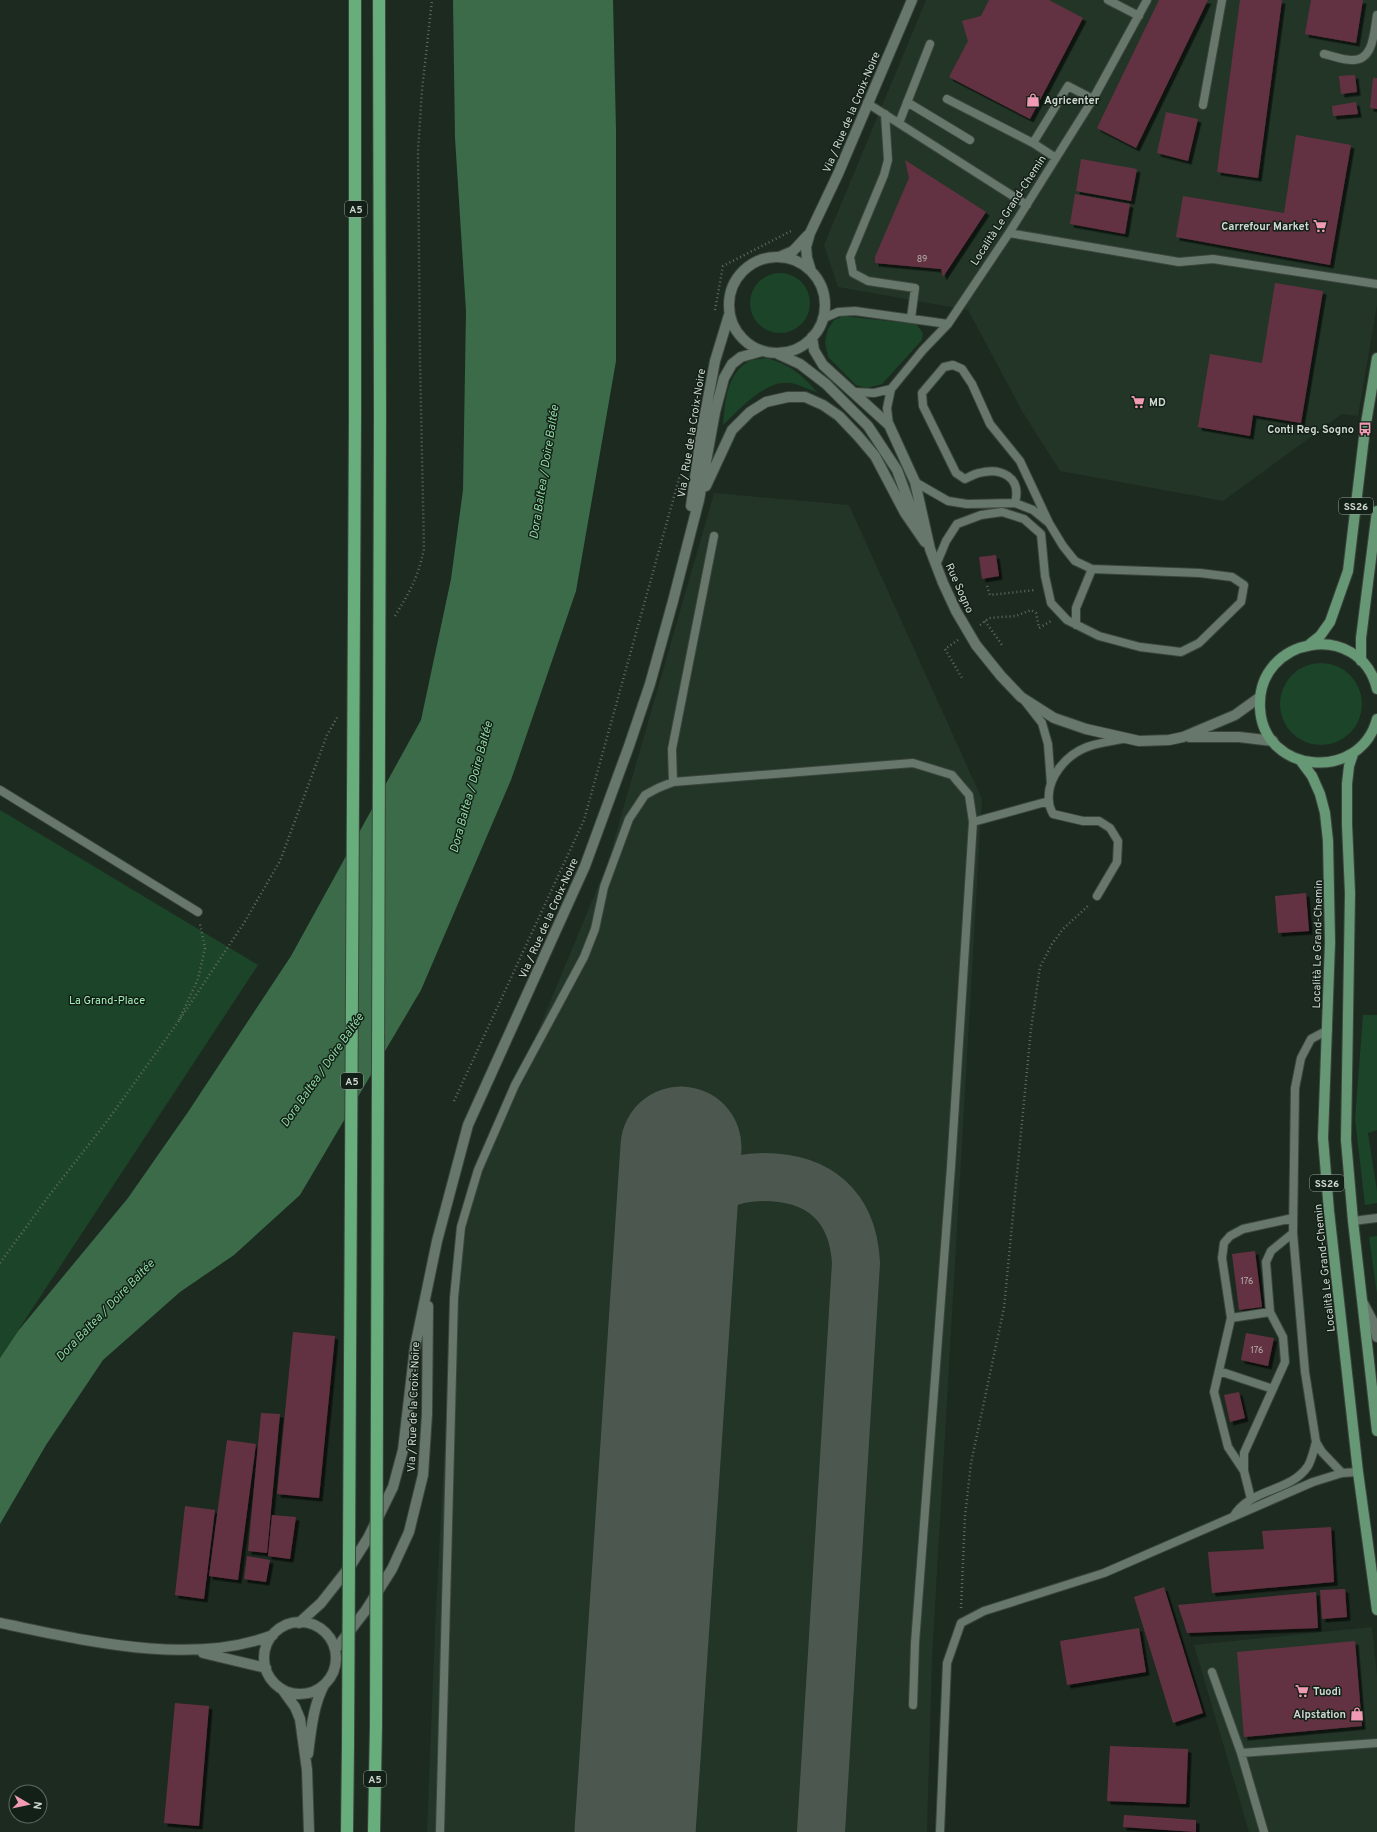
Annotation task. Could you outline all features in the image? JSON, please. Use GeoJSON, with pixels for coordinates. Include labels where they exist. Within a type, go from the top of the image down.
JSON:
{"type":"FeatureCollection","features":[{"type":"Feature","properties":{"kind":"highway","name":"A5"},"geometry":{"type":"LineString","coordinates":[[347,1832],[355,417],[355,0]]}},
{"type":"Feature","properties":{"kind":"highway","name":"A5"},"geometry":{"type":"LineString","coordinates":[[374,1832],[376,1726],[380,414],[379,0]]}},
{"type":"Feature","properties":{"kind":"main road","name":"Località Le Grand-Chemin"},"geometry":{"type":"LineString","coordinates":[[1377,358],[1365,429],[1348,571],[1330,622],[1320,636],[1310,644],[1293,650],[1278,660],[1264,681],[1260,697],[1260,709],[1263,722],[1273,741],[1282,750],[1300,760],[1317,764],[1338,761],[1353,754],[1370,736],[1377,722]]}},
{"type":"Feature","properties":{"kind":"main road","name":"SS26"},"geometry":{"type":"LineString","coordinates":[[1361,661],[1361,638],[1377,511]]}},
{"type":"Feature","properties":{"kind":"main road","name":"Località Le Grand-Chemin"},"geometry":{"type":"LineString","coordinates":[[1310,644],[1335,646],[1354,654],[1368,668],[1377,686]]}},
{"type":"Feature","properties":{"kind":"main road","name":"Località Le Grand-Chemin"},"geometry":{"type":"LineString","coordinates":[[1353,754],[1349,766],[1347,784],[1350,893],[1346,1140],[1353,1221],[1377,1431]]}},
{"type":"Feature","properties":{"kind":"main road","name":"Località Le Grand-Chemin"},"geometry":{"type":"LineString","coordinates":[[1300,760],[1312,776],[1320,794],[1328,841],[1330,942],[1323,1138],[1329,1211],[1358,1472],[1377,1610]]}},
{"type":"Feature","properties":{"kind":"street","name":"Via / Rue de la Croix-Noire"},"geometry":{"type":"LineString","coordinates":[[811,271],[807,258],[806,247],[810,233],[838,174],[912,0]]}},
{"type":"Feature","properties":{"kind":"street","name":"Via / Rue de la Croix-Noire"},"geometry":{"type":"LineString","coordinates":[[779,257],[793,251],[810,233]]}},
{"type":"Feature","properties":{"kind":"street"},"geometry":{"type":"LineString","coordinates":[[776,353],[796,349],[812,337],[822,319],[824,299],[822,288],[811,271],[802,264],[791,259],[779,257],[765,258],[751,264],[740,273],[732,286],[729,300],[729,315],[734,327],[741,337],[750,345],[762,351],[776,353],[800,364],[826,384],[868,426],[897,470],[919,532]]}},
{"type":"Feature","properties":{"kind":"street","name":"Via / Rue de la Croix-Noire"},"geometry":{"type":"LineString","coordinates":[[684,558],[701,436],[714,368],[729,315]]}},
{"type":"Feature","properties":{"kind":"street","name":"Rue Sogno"},"geometry":{"type":"LineString","coordinates":[[812,337],[814,350],[823,365],[889,425],[915,482],[930,548],[943,583],[976,645],[996,670],[1021,696],[1054,718],[1086,729],[1123,739],[1153,741],[1183,737],[1239,736],[1273,741]]}},
{"type":"Feature","properties":{"kind":"street","name":"Via / Rue de la Croix-Noire"},"geometry":{"type":"LineString","coordinates":[[299,1622],[321,1603],[351,1565],[368,1538],[393,1487],[403,1450],[415,1347],[450,1188],[468,1125],[585,866],[648,691],[699,500],[715,412],[724,378],[732,364],[741,357],[762,351]]}},
{"type":"Feature","properties":{"kind":"street"},"geometry":{"type":"LineString","coordinates":[[699,500],[732,430],[750,412],[766,402],[788,397],[805,397],[823,405],[840,416],[858,436],[874,456],[905,513],[930,548]]}},
{"type":"Feature","properties":{"kind":"street","name":"Rue Sogno"},"geometry":{"type":"LineString","coordinates":[[1183,737],[1235,715],[1260,697]]}},
{"type":"Feature","properties":{"kind":"street","name":"Via / Rue de la Croix-Noire"},"geometry":{"type":"LineString","coordinates":[[335,1650],[366,1610],[392,1569],[411,1524],[424,1468],[427,1406],[428,1285]]}},
{"type":"Feature","properties":{"kind":"street"},"geometry":{"type":"LineString","coordinates":[[1362,1302],[1374,1324],[1377,1337]]}},
{"type":"Feature","properties":{"kind":"street"},"geometry":{"type":"LineString","coordinates":[[184,1650],[218,1648],[244,1644],[273,1636],[286,1626],[299,1622],[320,1628],[326,1634],[335,1650],[334,1669],[330,1679],[318,1695],[311,1729],[307,1770]]}},
{"type":"Feature","properties":{"kind":"street"},"geometry":{"type":"LineString","coordinates":[[0,1623],[90,1641],[184,1650],[218,1656],[266,1668]]}},
{"type":"Feature","properties":{"kind":"street"},"geometry":{"type":"LineString","coordinates":[[273,1636],[265,1651],[266,1668],[269,1676],[282,1689],[295,1707],[300,1719],[307,1770],[309,1832]]}},
{"type":"Feature","properties":{"kind":"street"},"geometry":{"type":"LineString","coordinates":[[282,1689],[292,1693],[301,1694],[313,1691],[324,1685]]}},
{"type":"Feature","properties":{"kind":"lane"},"geometry":{"type":"LineString","coordinates":[[1108,0],[1139,16]]}},
{"type":"Feature","properties":{"kind":"lane","name":"Località Le Grand-Chemin"},"geometry":{"type":"LineString","coordinates":[[891,389],[923,350],[948,324],[1009,233],[1093,99],[1148,0]]}},
{"type":"Feature","properties":{"kind":"lane"},"geometry":{"type":"LineString","coordinates":[[1203,105],[1222,0]]}},
{"type":"Feature","properties":{"kind":"lane"},"geometry":{"type":"LineString","coordinates":[[1324,54],[1353,60],[1363,58],[1369,53],[1377,15]]}},
{"type":"Feature","properties":{"kind":"lane"},"geometry":{"type":"LineString","coordinates":[[899,124],[930,44]]}},
{"type":"Feature","properties":{"kind":"lane"},"geometry":{"type":"LineString","coordinates":[[1033,143],[1068,86],[1093,99]]}},
{"type":"Feature","properties":{"kind":"lane"},"geometry":{"type":"LineString","coordinates":[[947,99],[1033,143],[1056,158]]}},
{"type":"Feature","properties":{"kind":"lane"},"geometry":{"type":"LineString","coordinates":[[907,102],[970,140]]}},
{"type":"Feature","properties":{"kind":"lane"},"geometry":{"type":"LineString","coordinates":[[867,103],[1026,205]]}},
{"type":"Feature","properties":{"kind":"lane"},"geometry":{"type":"LineString","coordinates":[[885,114],[888,160],[884,175],[850,257],[853,273],[868,281],[915,288],[911,318]]}},
{"type":"Feature","properties":{"kind":"lane"},"geometry":{"type":"LineString","coordinates":[[1009,233],[1179,262],[1213,259],[1377,284]]}},
{"type":"Feature","properties":{"kind":"lane"},"geometry":{"type":"LineString","coordinates":[[822,319],[838,312],[855,312],[911,318],[948,324]]}},
{"type":"Feature","properties":{"kind":"lane"},"geometry":{"type":"LineString","coordinates":[[936,565],[946,541],[958,524],[981,515],[1002,512],[1024,519],[1041,534],[1051,603],[1067,620],[1106,638],[1140,646],[1181,652],[1199,643],[1241,602],[1244,585],[1232,577],[1200,573],[1092,569],[1075,562],[1049,523],[1020,461],[990,424],[966,374],[962,369],[953,366],[944,367],[922,393],[923,406],[956,473],[965,479],[980,473],[1003,472],[1011,478],[1016,488],[1017,494],[1015,503]]}},
{"type":"Feature","properties":{"kind":"lane"},"geometry":{"type":"LineString","coordinates":[[854,392],[874,393],[891,389],[888,408],[889,425]]}},
{"type":"Feature","properties":{"kind":"lane"},"geometry":{"type":"LineString","coordinates":[[915,482],[948,501],[967,504],[1015,503],[1033,510],[1049,523]]}},
{"type":"Feature","properties":{"kind":"lane"},"geometry":{"type":"LineString","coordinates":[[673,782],[672,749],[714,536]]}},
{"type":"Feature","properties":{"kind":"lane"},"geometry":{"type":"LineString","coordinates":[[1076,625],[1076,608],[1092,569]]}},
{"type":"Feature","properties":{"kind":"lane"},"geometry":{"type":"LineString","coordinates":[[1021,696],[1042,723],[1048,744],[1049,776],[1051,784],[1049,802],[1053,814],[1083,821],[1099,821],[1110,828],[1118,841],[1117,862],[1097,896]]}},
{"type":"Feature","properties":{"kind":"lane"},"geometry":{"type":"LineString","coordinates":[[1051,784],[1063,762],[1074,754],[1086,748],[1123,739]]}},
{"type":"Feature","properties":{"kind":"lane"},"geometry":{"type":"LineString","coordinates":[[440,1832],[454,1298],[461,1227],[478,1170],[515,1085],[584,957],[595,929],[604,887],[629,819],[645,795],[673,782],[913,763],[952,775],[969,796],[973,822],[951,1167],[915,1643],[912,1705]]}},
{"type":"Feature","properties":{"kind":"lane"},"geometry":{"type":"LineString","coordinates":[[0,790],[198,912]]}},
{"type":"Feature","properties":{"kind":"lane"},"geometry":{"type":"LineString","coordinates":[[973,822],[1049,802]]}},
{"type":"Feature","properties":{"kind":"lane"},"geometry":{"type":"LineString","coordinates":[[1328,1030],[1311,1039],[1301,1058],[1296,1081],[1293,1233],[1305,1372],[1316,1442],[1322,1452],[1342,1473]]}},
{"type":"Feature","properties":{"kind":"lane"},"geometry":{"type":"LineString","coordinates":[[1244,1471],[1228,1447],[1214,1392],[1231,1318],[1222,1258],[1224,1243],[1230,1236],[1243,1229],[1293,1218]]}},
{"type":"Feature","properties":{"kind":"lane"},"geometry":{"type":"LineString","coordinates":[[1353,1221],[1377,1218]]}},
{"type":"Feature","properties":{"kind":"lane"},"geometry":{"type":"LineString","coordinates":[[1251,1499],[1244,1471],[1244,1453],[1285,1362],[1284,1337],[1270,1312],[1266,1262],[1272,1251],[1293,1233]]}},
{"type":"Feature","properties":{"kind":"lane"},"geometry":{"type":"LineString","coordinates":[[1231,1318],[1270,1312]]}},
{"type":"Feature","properties":{"kind":"lane"},"geometry":{"type":"LineString","coordinates":[[1219,1371],[1273,1389]]}},
{"type":"Feature","properties":{"kind":"lane"},"geometry":{"type":"LineString","coordinates":[[1233,1517],[1239,1507],[1251,1499],[1298,1478],[1309,1464],[1316,1442]]}},
{"type":"Feature","properties":{"kind":"lane"},"geometry":{"type":"LineString","coordinates":[[940,1832],[947,1663],[961,1623],[984,1611],[1104,1573],[1313,1482],[1342,1473],[1358,1472]]}},
{"type":"Feature","properties":{"kind":"lane"},"geometry":{"type":"LineString","coordinates":[[1212,1672],[1241,1753],[1264,1832]]}},
{"type":"Feature","properties":{"kind":"lane"},"geometry":{"type":"LineString","coordinates":[[1241,1753],[1377,1743]]}},
{"type":"Feature","properties":{"kind":"path"},"geometry":{"type":"LineString","coordinates":[[393,620],[414,584],[420,569],[424,549],[420,369],[418,151],[422,90],[432,0]]}},
{"type":"Feature","properties":{"kind":"path"},"geometry":{"type":"LineString","coordinates":[[715,312],[724,266],[797,228],[810,233]]}},
{"type":"Feature","properties":{"kind":"path"},"geometry":{"type":"LineString","coordinates":[[454,1100],[584,820],[682,469]]}},
{"type":"Feature","properties":{"kind":"path"},"geometry":{"type":"LineString","coordinates":[[987,586],[990,595],[1048,588]]}},
{"type":"Feature","properties":{"kind":"path"},"geometry":{"type":"LineString","coordinates":[[962,678],[945,649],[989,618],[1016,616],[1031,610],[1036,613],[1039,628],[1062,614]]}},
{"type":"Feature","properties":{"kind":"path"},"geometry":{"type":"LineString","coordinates":[[985,621],[1002,645]]}},
{"type":"Feature","properties":{"kind":"path"},"geometry":{"type":"LineString","coordinates":[[0,1263],[51,1193],[108,1120],[176,1025],[235,936],[280,861],[327,735],[338,715]]}},
{"type":"Feature","properties":{"kind":"path"},"geometry":{"type":"LineString","coordinates":[[961,1623],[965,1516],[971,1462],[1004,1308],[1032,1029],[1040,968],[1052,944],[1063,930],[1097,896]]}},
{"type":"Feature","properties":{"kind":"path"},"geometry":{"type":"LineString","coordinates":[[176,1025],[198,979],[205,948],[198,912]]}},
{"type":"Feature","properties":{"kind":"shaded area"},"geometry":{"type":"Polygon","coordinates":[[[926,0],[1377,0],[1377,305],[1358,416],[1342,414],[1223,501],[1060,471],[1022,411],[968,310],[838,287],[824,245],[926,0]]]}},
{"type":"Feature","properties":{"kind":"shaded area"},"geometry":{"type":"Polygon","coordinates":[[[714,493],[849,505],[982,799],[932,1659],[927,1832],[427,1832],[435,1629],[456,1228],[607,865],[714,493]]]}},
{"type":"Feature","properties":{"kind":"shaded area"},"geometry":{"type":"Polygon","coordinates":[[[1372,1627],[1377,1676],[1377,1832],[1249,1832],[1194,1645],[1372,1627]]]}},
{"type":"Feature","properties":{"kind":"green space"},"geometry":{"type":"Polygon","coordinates":[[[780,273],[797,278],[805,286],[810,303],[805,320],[797,328],[780,333],[763,328],[755,320],[750,303],[755,286],[763,278],[780,273]]]}},
{"type":"Feature","properties":{"kind":"green space"},"geometry":{"type":"Polygon","coordinates":[[[843,316],[916,324],[923,333],[922,340],[882,384],[867,388],[856,385],[828,357],[825,342],[828,329],[834,320],[843,316]]]}},
{"type":"Feature","properties":{"kind":"green space"},"geometry":{"type":"Polygon","coordinates":[[[767,358],[783,364],[795,371],[818,393],[795,384],[785,383],[775,385],[765,389],[755,396],[723,425],[728,390],[736,373],[749,361],[767,358]]]}},
{"type":"Feature","properties":{"kind":"green space"},"geometry":{"type":"Polygon","coordinates":[[[1321,663],[1337,666],[1350,675],[1359,688],[1362,704],[1359,720],[1350,733],[1337,742],[1321,745],[1305,742],[1292,733],[1283,720],[1280,704],[1283,688],[1292,675],[1305,666],[1321,663]]]}},
{"type":"Feature","properties":{"kind":"green space","name":"La Grand-Place"},"geometry":{"type":"Polygon","coordinates":[[[0,810],[258,965],[0,1358],[0,810]]]}},
{"type":"Feature","properties":{"kind":"green space"},"geometry":{"type":"Polygon","coordinates":[[[1363,1015],[1377,1015],[1377,1130],[1368,1133],[1377,1191],[1377,1203],[1365,1205],[1355,1119],[1363,1015]]]}},
{"type":"Feature","properties":{"kind":"green space"},"geometry":{"type":"Polygon","coordinates":[[[1377,1236],[1377,1294],[1369,1237],[1377,1236]]]}},
{"type":"Feature","properties":{"kind":"water","name":"Dora Baltea / Doire Baltée"},"geometry":{"type":"Polygon","coordinates":[[[453,0],[613,0],[616,130],[616,361],[576,591],[511,780],[421,990],[300,1195],[234,1255],[180,1292],[103,1360],[46,1445],[0,1524],[0,1358],[18,1331],[128,1198],[188,1112],[291,956],[421,720],[451,579],[463,490],[466,311],[455,138],[453,0]]]}},
{"type":"Feature","properties":{"kind":"building"},"geometry":{"type":"Polygon","coordinates":[[[989,0],[1049,0],[1083,18],[1030,119],[949,77],[968,41],[962,21],[981,16],[989,0]]]}},
{"type":"Feature","properties":{"kind":"building"},"geometry":{"type":"Polygon","coordinates":[[[1159,0],[1208,0],[1136,148],[1097,128],[1159,0]]]}},
{"type":"Feature","properties":{"kind":"building"},"geometry":{"type":"Polygon","coordinates":[[[1240,0],[1282,0],[1258,178],[1217,172],[1240,0]]]}},
{"type":"Feature","properties":{"kind":"building"},"geometry":{"type":"Polygon","coordinates":[[[1311,0],[1363,0],[1356,43],[1305,34],[1311,0]]]}},
{"type":"Feature","properties":{"kind":"building"},"geometry":{"type":"Polygon","coordinates":[[[1355,75],[1357,92],[1341,94],[1339,76],[1355,75]]]}},
{"type":"Feature","properties":{"kind":"building"},"geometry":{"type":"Polygon","coordinates":[[[1373,78],[1377,78],[1377,109],[1370,108],[1373,78]]]}},
{"type":"Feature","properties":{"kind":"building"},"geometry":{"type":"Polygon","coordinates":[[[1356,102],[1358,114],[1333,116],[1332,106],[1356,102]]]}},
{"type":"Feature","properties":{"kind":"building"},"geometry":{"type":"Polygon","coordinates":[[[1166,112],[1198,119],[1188,161],[1157,153],[1166,112]]]}},
{"type":"Feature","properties":{"kind":"building"},"geometry":{"type":"Polygon","coordinates":[[[1296,135],[1351,145],[1330,265],[1176,237],[1183,196],[1284,213],[1296,135]]]}},
{"type":"Feature","properties":{"kind":"building"},"geometry":{"type":"Polygon","coordinates":[[[1081,159],[1137,169],[1131,201],[1076,191],[1081,159]]]}},
{"type":"Feature","properties":{"kind":"building"},"geometry":{"type":"Polygon","coordinates":[[[905,160],[986,212],[943,277],[941,269],[875,263],[875,257],[909,178],[905,160]]]}},
{"type":"Feature","properties":{"kind":"building"},"geometry":{"type":"Polygon","coordinates":[[[1075,194],[1130,204],[1125,234],[1070,224],[1075,194]]]}},
{"type":"Feature","properties":{"kind":"building"},"geometry":{"type":"Polygon","coordinates":[[[1275,283],[1323,291],[1301,423],[1253,415],[1250,436],[1198,427],[1210,354],[1262,363],[1275,283]]]}},
{"type":"Feature","properties":{"kind":"building"},"geometry":{"type":"Polygon","coordinates":[[[996,555],[999,576],[982,579],[979,557],[996,555]]]}},
{"type":"Feature","properties":{"kind":"building"},"geometry":{"type":"Polygon","coordinates":[[[1306,893],[1309,931],[1278,933],[1275,896],[1306,893]]]}},
{"type":"Feature","properties":{"kind":"building"},"geometry":{"type":"Polygon","coordinates":[[[1255,1251],[1262,1307],[1239,1310],[1232,1254],[1255,1251]]]}},
{"type":"Feature","properties":{"kind":"building"},"geometry":{"type":"Polygon","coordinates":[[[293,1332],[335,1336],[319,1498],[277,1494],[293,1332]]]}},
{"type":"Feature","properties":{"kind":"building"},"geometry":{"type":"Polygon","coordinates":[[[1246,1333],[1274,1338],[1268,1366],[1241,1360],[1246,1333]]]}},
{"type":"Feature","properties":{"kind":"building"},"geometry":{"type":"Polygon","coordinates":[[[1239,1392],[1245,1418],[1230,1422],[1224,1395],[1239,1392]]]}},
{"type":"Feature","properties":{"kind":"building"},"geometry":{"type":"Polygon","coordinates":[[[261,1413],[280,1414],[267,1553],[248,1551],[261,1413]]]}},
{"type":"Feature","properties":{"kind":"building"},"geometry":{"type":"Polygon","coordinates":[[[227,1440],[256,1444],[238,1580],[209,1576],[227,1440]]]}},
{"type":"Feature","properties":{"kind":"building"},"geometry":{"type":"Polygon","coordinates":[[[185,1506],[215,1510],[204,1599],[175,1595],[185,1506]]]}},
{"type":"Feature","properties":{"kind":"building"},"geometry":{"type":"Polygon","coordinates":[[[272,1515],[296,1517],[290,1559],[268,1556],[272,1515]]]}},
{"type":"Feature","properties":{"kind":"building"},"geometry":{"type":"Polygon","coordinates":[[[1331,1527],[1334,1582],[1212,1593],[1208,1552],[1264,1549],[1262,1531],[1331,1527]]]}},
{"type":"Feature","properties":{"kind":"building"},"geometry":{"type":"Polygon","coordinates":[[[247,1556],[270,1560],[266,1582],[244,1579],[247,1556]]]}},
{"type":"Feature","properties":{"kind":"building"},"geometry":{"type":"Polygon","coordinates":[[[1164,1587],[1203,1713],[1173,1723],[1134,1597],[1164,1587]]]}},
{"type":"Feature","properties":{"kind":"building"},"geometry":{"type":"Polygon","coordinates":[[[1345,1589],[1347,1617],[1322,1619],[1320,1590],[1345,1589]]]}},
{"type":"Feature","properties":{"kind":"building"},"geometry":{"type":"Polygon","coordinates":[[[1316,1592],[1318,1628],[1187,1633],[1178,1605],[1316,1592]]]}},
{"type":"Feature","properties":{"kind":"building"},"geometry":{"type":"Polygon","coordinates":[[[1139,1628],[1146,1672],[1067,1685],[1060,1641],[1139,1628]]]}},
{"type":"Feature","properties":{"kind":"building"},"geometry":{"type":"Polygon","coordinates":[[[1355,1641],[1362,1726],[1244,1737],[1237,1652],[1355,1641]]]}},
{"type":"Feature","properties":{"kind":"building"},"geometry":{"type":"Polygon","coordinates":[[[175,1703],[209,1706],[199,1826],[164,1823],[175,1703]]]}},
{"type":"Feature","properties":{"kind":"building"},"geometry":{"type":"Polygon","coordinates":[[[1110,1746],[1188,1749],[1186,1804],[1107,1801],[1110,1746]]]}},
{"type":"Feature","properties":{"kind":"building"},"geometry":{"type":"Polygon","coordinates":[[[1124,1815],[1196,1820],[1196,1832],[1123,1827],[1124,1815]]]}},
{"type":"Feature","properties":{"kind":"taxiway"},"geometry":{"type":"LineString","coordinates":[[673,1267],[681,1232],[686,1219],[697,1204],[713,1191],[742,1179],[763,1177],[783,1178],[801,1182],[816,1189],[829,1199],[840,1211],[848,1226],[853,1243],[856,1263],[821,1832]]}},
{"type":"Feature","properties":{"kind":"runway"},"geometry":{"type":"LineString","coordinates":[[635,1832],[681,1147]]}},
{"type":"Feature","properties":{"kind":"place","name":"Agricenter"},"geometry":{"type":"Point","coordinates":[1033,100]}},
{"type":"Feature","properties":{"kind":"place","name":"Carrefour Market"},"geometry":{"type":"Point","coordinates":[1320,226]}},
{"type":"Feature","properties":{"kind":"place","name":"MD"},"geometry":{"type":"Point","coordinates":[1138,402]}},
{"type":"Feature","properties":{"kind":"place","name":"Conti Reg. Sogno"},"geometry":{"type":"Point","coordinates":[1365,429]}},
{"type":"Feature","properties":{"kind":"place","name":"Tuodì"},"geometry":{"type":"Point","coordinates":[1302,1691]}},
{"type":"Feature","properties":{"kind":"place","name":"Alpstation"},"geometry":{"type":"Point","coordinates":[1357,1714]}}]}
